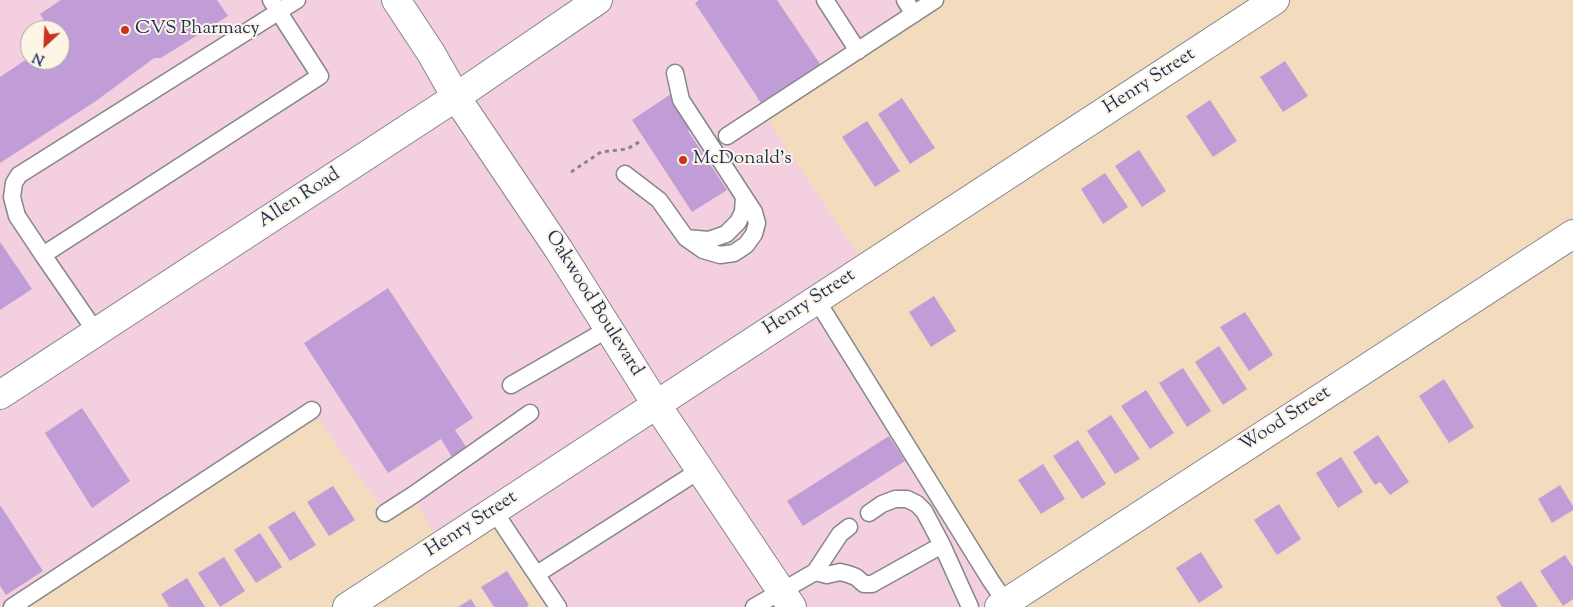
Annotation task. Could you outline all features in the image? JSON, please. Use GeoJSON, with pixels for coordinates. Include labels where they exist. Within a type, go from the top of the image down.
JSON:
{"type":"FeatureCollection","features":[{"type":"Feature","properties":{"kind":"street","name":"Oakwood Boulevard"},"geometry":{"type":"LineString","coordinates":[[396,0],[431,53],[456,97],[559,250],[656,404],[786,599]]}},
{"type":"Feature","properties":{"kind":"street","name":"Allen Road"},"geometry":{"type":"LineString","coordinates":[[0,395],[456,97],[598,0]]}},
{"type":"Feature","properties":{"kind":"street","name":"Henry Street"},"geometry":{"type":"LineString","coordinates":[[347,607],[1275,0]]}},
{"type":"Feature","properties":{"kind":"street","name":"Wood Street"},"geometry":{"type":"LineString","coordinates":[[1005,606],[1573,234]]}},
{"type":"Feature","properties":{"kind":"lane"},"geometry":{"type":"LineString","coordinates":[[96,332],[17,216],[12,197],[14,183],[19,176],[274,6],[298,0]]}},
{"type":"Feature","properties":{"kind":"lane"},"geometry":{"type":"LineString","coordinates":[[825,0],[858,51]]}},
{"type":"Feature","properties":{"kind":"lane"},"geometry":{"type":"LineString","coordinates":[[905,0],[914,14]]}},
{"type":"Feature","properties":{"kind":"lane"},"geometry":{"type":"LineString","coordinates":[[727,136],[935,0]]}},
{"type":"Feature","properties":{"kind":"lane"},"geometry":{"type":"LineString","coordinates":[[43,255],[320,76],[274,6]]}},
{"type":"Feature","properties":{"kind":"lane"},"geometry":{"type":"LineString","coordinates":[[625,174],[660,200],[686,238],[709,240],[726,234],[741,217],[744,197],[681,100],[675,73]]}},
{"type":"Feature","properties":{"kind":"lane"},"geometry":{"type":"LineString","coordinates":[[816,300],[1005,606]]}},
{"type":"Feature","properties":{"kind":"lane"},"geometry":{"type":"LineString","coordinates":[[511,385],[608,329]]}},
{"type":"Feature","properties":{"kind":"lane"},"geometry":{"type":"LineString","coordinates":[[12,607],[312,410]]}},
{"type":"Feature","properties":{"kind":"lane"},"geometry":{"type":"LineString","coordinates":[[385,513],[530,413]]}},
{"type":"Feature","properties":{"kind":"lane"},"geometry":{"type":"LineString","coordinates":[[536,574],[700,470]]}},
{"type":"Feature","properties":{"kind":"lane"},"geometry":{"type":"LineString","coordinates":[[869,513],[882,504],[894,499],[908,499],[917,504],[924,511],[942,545],[970,607]]}},
{"type":"Feature","properties":{"kind":"lane"},"geometry":{"type":"LineString","coordinates":[[494,511],[558,607]]}},
{"type":"Feature","properties":{"kind":"lane"},"geometry":{"type":"LineString","coordinates":[[754,607],[786,599],[815,572],[840,534],[849,527]]}},
{"type":"Feature","properties":{"kind":"lane"},"geometry":{"type":"LineString","coordinates":[[815,572],[827,575],[840,572],[856,577],[864,584],[872,584],[942,545]]}},
{"type":"Feature","properties":{"kind":"path"},"geometry":{"type":"LineString","coordinates":[[571,172],[600,152],[626,149],[641,140]]}},
{"type":"Feature","properties":{"kind":"shaded area"},"geometry":{"type":"Polygon","coordinates":[[[0,0],[935,0],[763,113],[866,266],[816,299],[1009,607],[558,607],[494,511],[441,546],[413,495],[385,513],[312,410],[12,607],[0,607],[0,0]]]}},
{"type":"Feature","properties":{"kind":"building","name":"CVS Pharmacy"},"geometry":{"type":"Polygon","coordinates":[[[61,0],[217,0],[228,16],[161,58],[154,58],[96,101],[0,163],[0,77],[20,64],[20,70],[70,70],[70,20],[44,20],[40,14],[61,0]]]}},
{"type":"Feature","properties":{"kind":"building"},"geometry":{"type":"Polygon","coordinates":[[[699,0],[777,0],[820,64],[761,103],[695,3],[699,0]]]}},
{"type":"Feature","properties":{"kind":"building"},"geometry":{"type":"Polygon","coordinates":[[[1285,61],[1308,96],[1283,112],[1260,77],[1285,61]]]}},
{"type":"Feature","properties":{"kind":"building","name":"McDonald's"},"geometry":{"type":"Polygon","coordinates":[[[671,94],[692,127],[688,131],[727,190],[692,212],[632,120],[671,94]]]}},
{"type":"Feature","properties":{"kind":"building"},"geometry":{"type":"Polygon","coordinates":[[[902,98],[935,148],[910,164],[878,114],[902,98]]]}},
{"type":"Feature","properties":{"kind":"building"},"geometry":{"type":"Polygon","coordinates":[[[1210,100],[1237,141],[1213,157],[1186,116],[1210,100]]]}},
{"type":"Feature","properties":{"kind":"building"},"geometry":{"type":"Polygon","coordinates":[[[867,121],[900,171],[875,187],[842,137],[867,121]]]}},
{"type":"Feature","properties":{"kind":"building"},"geometry":{"type":"Polygon","coordinates":[[[1139,150],[1166,191],[1142,207],[1115,166],[1139,150]]]}},
{"type":"Feature","properties":{"kind":"building"},"geometry":{"type":"Polygon","coordinates":[[[1105,173],[1128,207],[1103,224],[1081,189],[1105,173]]]}},
{"type":"Feature","properties":{"kind":"building"},"geometry":{"type":"Polygon","coordinates":[[[0,242],[32,289],[0,310],[0,242]]]}},
{"type":"Feature","properties":{"kind":"building"},"geometry":{"type":"Polygon","coordinates":[[[388,288],[473,418],[455,430],[469,451],[454,460],[441,439],[388,473],[304,343],[388,288]]]}},
{"type":"Feature","properties":{"kind":"building"},"geometry":{"type":"Polygon","coordinates":[[[934,296],[956,331],[931,347],[909,312],[934,296]]]}},
{"type":"Feature","properties":{"kind":"building"},"geometry":{"type":"Polygon","coordinates":[[[1245,312],[1273,355],[1249,371],[1220,327],[1245,312]]]}},
{"type":"Feature","properties":{"kind":"building"},"geometry":{"type":"Polygon","coordinates":[[[1219,346],[1247,389],[1223,405],[1195,362],[1219,346]]]}},
{"type":"Feature","properties":{"kind":"building"},"geometry":{"type":"Polygon","coordinates":[[[1183,368],[1211,411],[1187,427],[1159,383],[1183,368]]]}},
{"type":"Feature","properties":{"kind":"building"},"geometry":{"type":"Polygon","coordinates":[[[1444,379],[1474,427],[1449,443],[1419,396],[1444,379]]]}},
{"type":"Feature","properties":{"kind":"building"},"geometry":{"type":"Polygon","coordinates":[[[1146,390],[1174,433],[1150,449],[1121,406],[1146,390]]]}},
{"type":"Feature","properties":{"kind":"building"},"geometry":{"type":"Polygon","coordinates":[[[82,408],[130,481],[92,508],[45,433],[82,408]]]}},
{"type":"Feature","properties":{"kind":"building"},"geometry":{"type":"Polygon","coordinates":[[[1111,415],[1140,459],[1115,474],[1087,431],[1111,415]]]}},
{"type":"Feature","properties":{"kind":"building"},"geometry":{"type":"Polygon","coordinates":[[[1378,435],[1409,482],[1390,495],[1380,482],[1375,485],[1353,452],[1378,435]]]}},
{"type":"Feature","properties":{"kind":"building"},"geometry":{"type":"Polygon","coordinates":[[[889,436],[905,461],[803,526],[787,501],[889,436]]]}},
{"type":"Feature","properties":{"kind":"building"},"geometry":{"type":"Polygon","coordinates":[[[1078,440],[1106,484],[1082,499],[1053,456],[1078,440]]]}},
{"type":"Feature","properties":{"kind":"building"},"geometry":{"type":"Polygon","coordinates":[[[1341,457],[1363,492],[1338,508],[1316,473],[1341,457]]]}},
{"type":"Feature","properties":{"kind":"building"},"geometry":{"type":"Polygon","coordinates":[[[1043,464],[1065,499],[1041,514],[1018,480],[1043,464]]]}},
{"type":"Feature","properties":{"kind":"building"},"geometry":{"type":"Polygon","coordinates":[[[1560,485],[1573,506],[1573,510],[1552,523],[1538,499],[1560,485]]]}},
{"type":"Feature","properties":{"kind":"building"},"geometry":{"type":"Polygon","coordinates":[[[333,486],[355,520],[329,536],[307,502],[333,486]]]}},
{"type":"Feature","properties":{"kind":"building"},"geometry":{"type":"Polygon","coordinates":[[[1279,504],[1301,539],[1277,555],[1254,520],[1279,504]]]}},
{"type":"Feature","properties":{"kind":"building"},"geometry":{"type":"Polygon","coordinates":[[[0,505],[43,571],[6,595],[0,586],[0,505]]]}},
{"type":"Feature","properties":{"kind":"building"},"geometry":{"type":"Polygon","coordinates":[[[294,511],[316,545],[290,561],[268,527],[294,511]]]}},
{"type":"Feature","properties":{"kind":"building"},"geometry":{"type":"Polygon","coordinates":[[[260,533],[282,567],[256,583],[234,550],[260,533]]]}},
{"type":"Feature","properties":{"kind":"building"},"geometry":{"type":"Polygon","coordinates":[[[1201,552],[1223,587],[1199,603],[1176,568],[1201,552]]]}},
{"type":"Feature","properties":{"kind":"building"},"geometry":{"type":"Polygon","coordinates":[[[1565,555],[1573,567],[1573,599],[1563,606],[1540,571],[1565,555]]]}},
{"type":"Feature","properties":{"kind":"building"},"geometry":{"type":"Polygon","coordinates":[[[224,557],[245,591],[220,607],[198,573],[224,557]]]}},
{"type":"Feature","properties":{"kind":"building"},"geometry":{"type":"Polygon","coordinates":[[[507,571],[529,605],[526,607],[494,607],[481,587],[507,571]]]}},
{"type":"Feature","properties":{"kind":"building"},"geometry":{"type":"Polygon","coordinates":[[[187,578],[205,607],[169,607],[161,594],[187,578]]]}},
{"type":"Feature","properties":{"kind":"building"},"geometry":{"type":"Polygon","coordinates":[[[1521,581],[1538,607],[1502,607],[1496,597],[1521,581]]]}},
{"type":"Feature","properties":{"kind":"building"},"geometry":{"type":"Polygon","coordinates":[[[471,599],[476,607],[458,607],[471,599]]]}},
{"type":"Feature","properties":{"kind":"place","name":"CVS Pharmacy"},"geometry":{"type":"Point","coordinates":[125,30]}},
{"type":"Feature","properties":{"kind":"place","name":"McDonald's"},"geometry":{"type":"Point","coordinates":[683,160]}}]}
